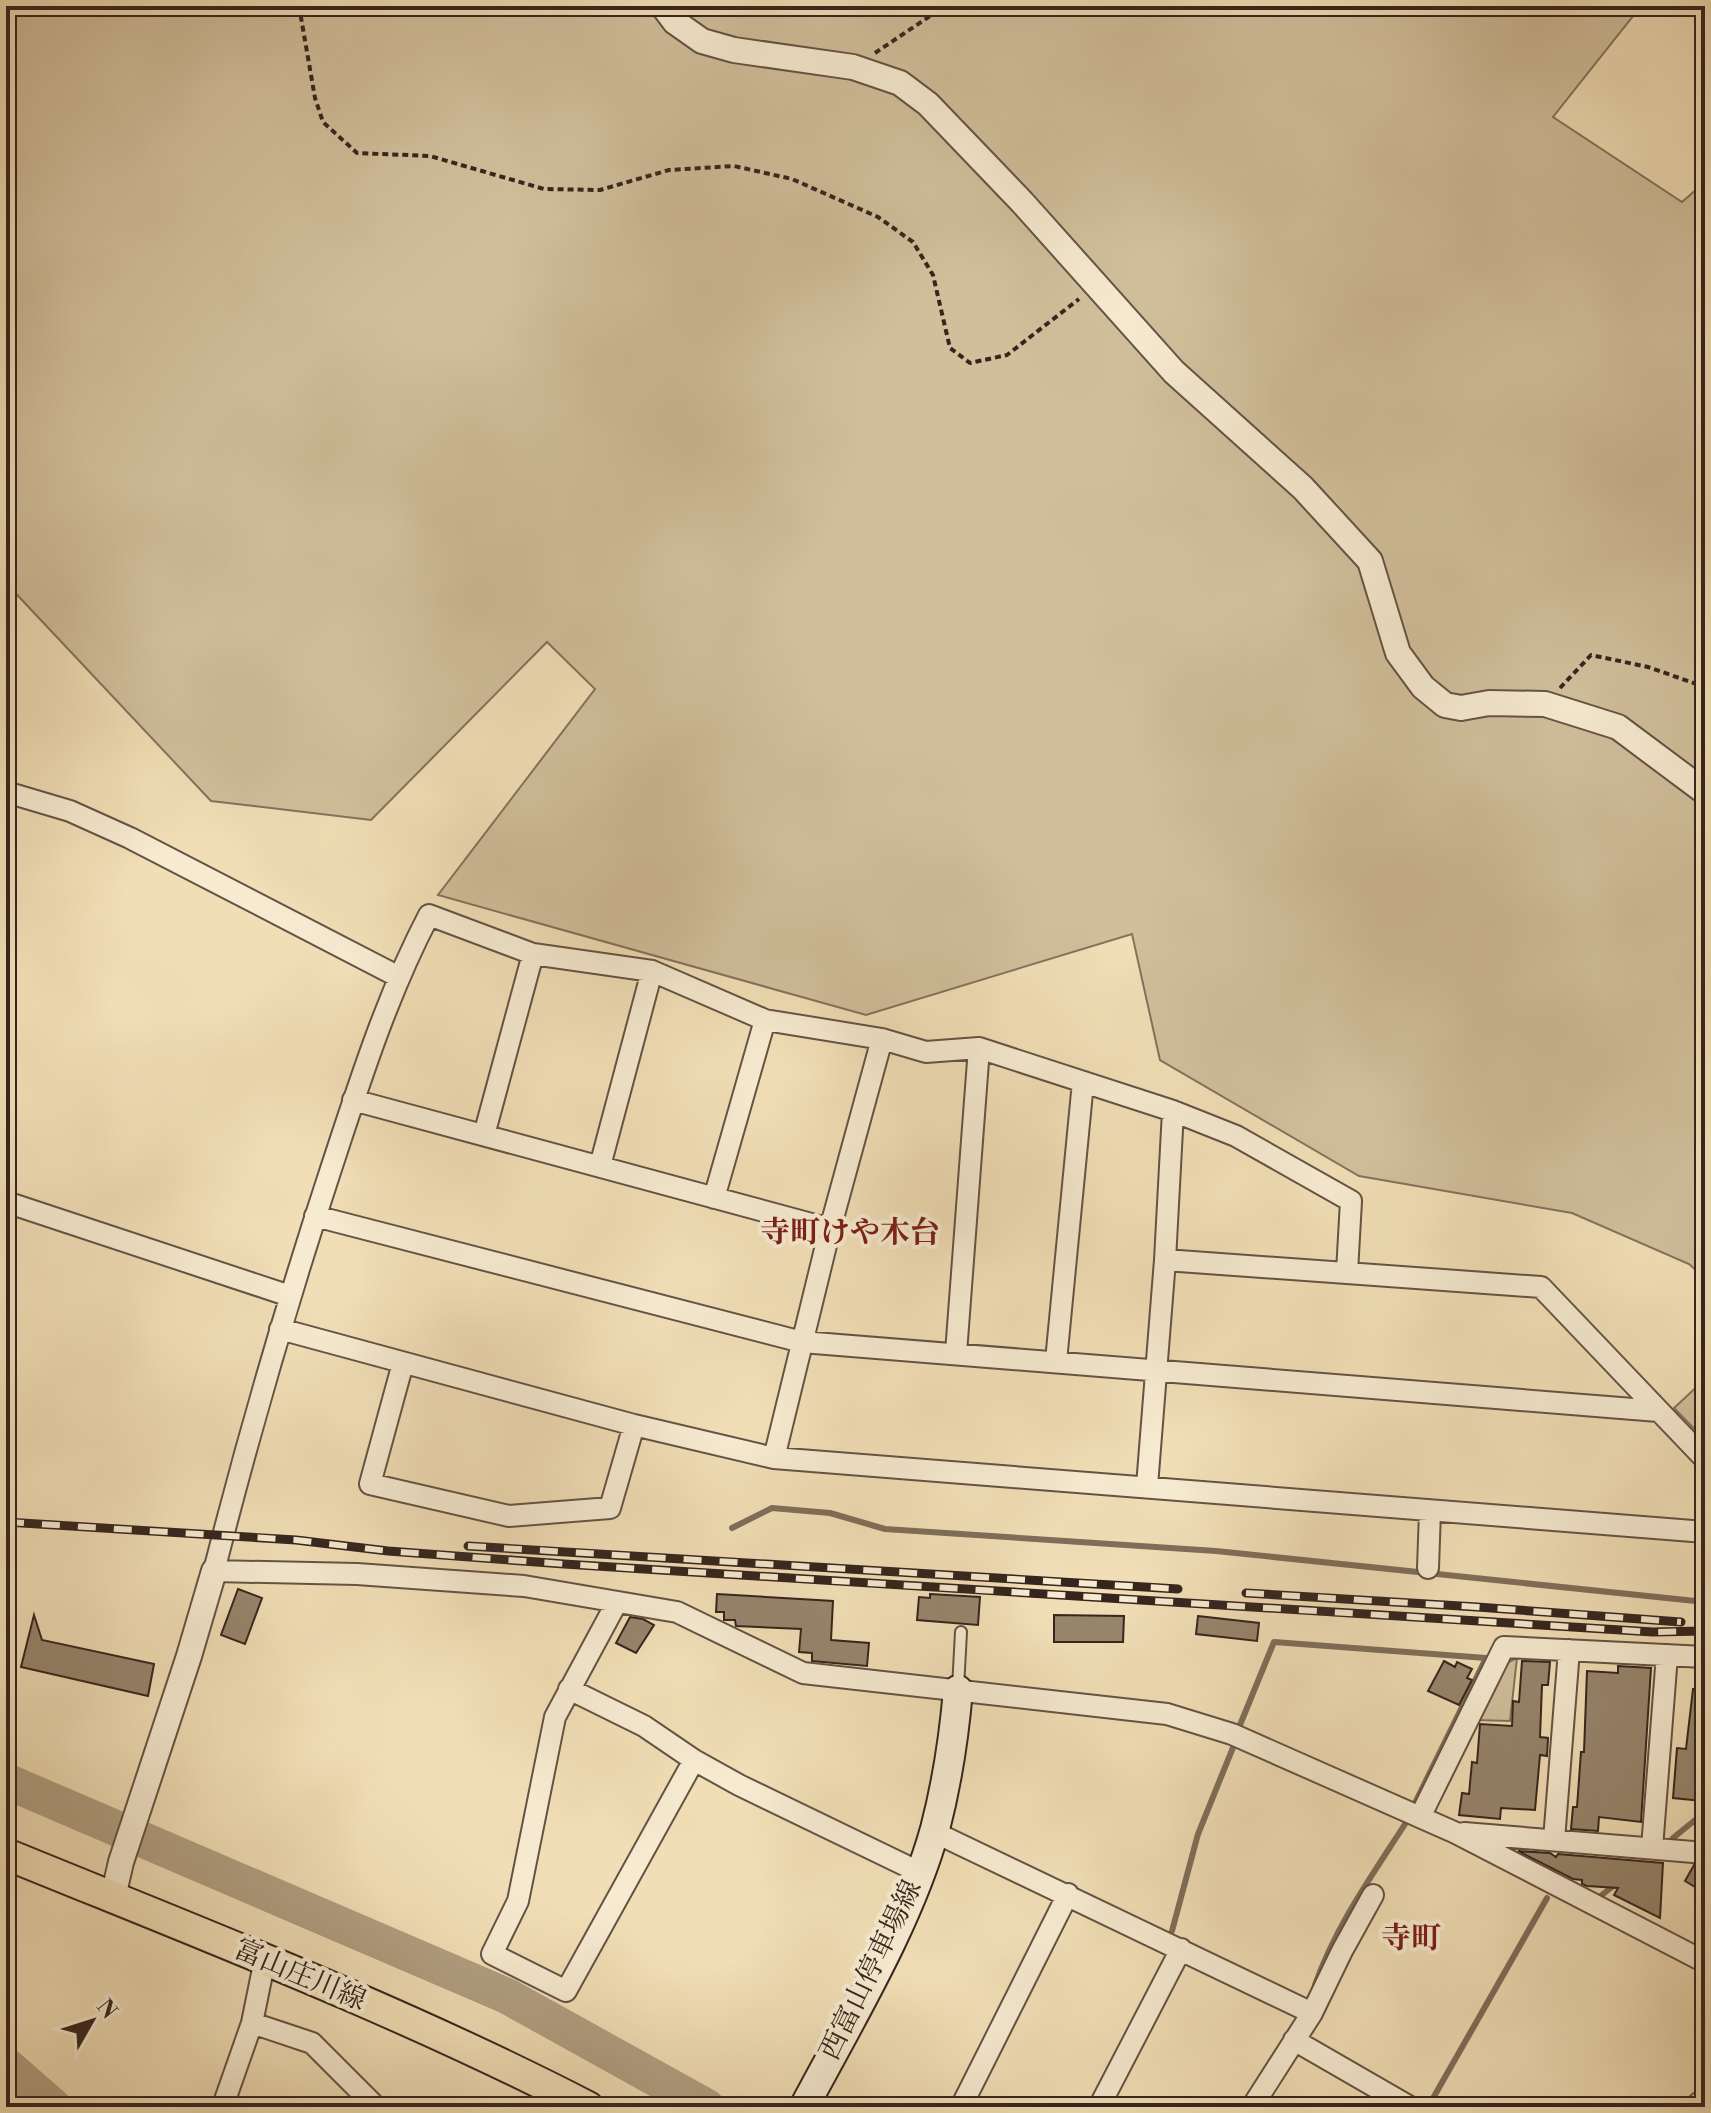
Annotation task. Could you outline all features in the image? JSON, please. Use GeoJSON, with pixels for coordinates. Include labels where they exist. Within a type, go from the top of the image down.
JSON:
{"type":"FeatureCollection","features":[{"type":"Feature","properties":{"kind":"main road","name":"西富山停車場線"},"geometry":{"type":"LineString","coordinates":[[804,2107],[897,1930],[934,1832],[952,1756],[958,1690]]}},
{"type":"Feature","properties":{"kind":"main road","name":"富山庄川線"},"geometry":{"type":"LineString","coordinates":[[6,1854],[265,1959],[491,2057],[588,2107]]}},
{"type":"Feature","properties":{"kind":"street"},"geometry":{"type":"LineString","coordinates":[[663,6],[675,22],[702,41],[734,50],[853,67],[900,83],[928,104],[969,144],[1174,372],[1303,488],[1370,561],[1398,653],[1423,687],[1445,705],[1461,708],[1489,703],[1545,704],[1618,727],[1705,792]]}},
{"type":"Feature","properties":{"kind":"street"},"geometry":{"type":"LineString","coordinates":[[6,792],[70,811],[130,838],[399,977]]}},
{"type":"Feature","properties":{"kind":"street"},"geometry":{"type":"LineString","coordinates":[[113,1897],[121,1862],[189,1656],[214,1571],[226,1514],[315,1216],[353,1100],[399,977],[429,915],[533,954],[652,971],[765,1020],[882,1039],[926,1052],[979,1048],[1173,1111],[1236,1136],[1351,1201],[1347,1272]]}},
{"type":"Feature","properties":{"kind":"street"},"geometry":{"type":"LineString","coordinates":[[484,1135],[533,954]]}},
{"type":"Feature","properties":{"kind":"street"},"geometry":{"type":"LineString","coordinates":[[600,1166],[652,971]]}},
{"type":"Feature","properties":{"kind":"street"},"geometry":{"type":"LineString","coordinates":[[714,1198],[765,1020]]}},
{"type":"Feature","properties":{"kind":"street"},"geometry":{"type":"LineString","coordinates":[[774,1458],[830,1229],[882,1039]]}},
{"type":"Feature","properties":{"kind":"street"},"geometry":{"type":"LineString","coordinates":[[956,1353],[979,1048]]}},
{"type":"Feature","properties":{"kind":"street"},"geometry":{"type":"LineString","coordinates":[[1056,1361],[1083,1082]]}},
{"type":"Feature","properties":{"kind":"street"},"geometry":{"type":"LineString","coordinates":[[353,1100],[830,1229]]}},
{"type":"Feature","properties":{"kind":"street"},"geometry":{"type":"LineString","coordinates":[[1147,1486],[1173,1111]]}},
{"type":"Feature","properties":{"kind":"street"},"geometry":{"type":"LineString","coordinates":[[6,1202],[290,1296]]}},
{"type":"Feature","properties":{"kind":"street"},"geometry":{"type":"LineString","coordinates":[[315,1216],[802,1342],[1658,1411]]}},
{"type":"Feature","properties":{"kind":"street"},"geometry":{"type":"LineString","coordinates":[[1165,1260],[1541,1287],[1705,1459]]}},
{"type":"Feature","properties":{"kind":"street"},"geometry":{"type":"LineString","coordinates":[[280,1329],[634,1425],[774,1458],[1705,1532]]}},
{"type":"Feature","properties":{"kind":"street"},"geometry":{"type":"LineString","coordinates":[[403,1363],[370,1484],[509,1516],[610,1508],[634,1425]]}},
{"type":"Feature","properties":{"kind":"street"},"geometry":{"type":"LineString","coordinates":[[1428,1568],[1430,1511]]}},
{"type":"Feature","properties":{"kind":"street"},"geometry":{"type":"LineString","coordinates":[[214,1571],[357,1574],[524,1586],[677,1612],[803,1673],[1167,1714],[1232,1734],[1456,1833],[1705,1962]]}},
{"type":"Feature","properties":{"kind":"street"},"geometry":{"type":"LineString","coordinates":[[617,1602],[555,1717],[518,1901],[492,1954],[566,1991],[694,1760]]}},
{"type":"Feature","properties":{"kind":"street"},"geometry":{"type":"LineString","coordinates":[[1420,1817],[1504,1647],[1705,1657]]}},
{"type":"Feature","properties":{"kind":"street"},"geometry":{"type":"LineString","coordinates":[[1554,1840],[1569,1650]]}},
{"type":"Feature","properties":{"kind":"street"},"geometry":{"type":"LineString","coordinates":[[1652,1848],[1667,1655]]}},
{"type":"Feature","properties":{"kind":"street"},"geometry":{"type":"LineString","coordinates":[[569,1689],[644,1726],[694,1760],[739,1785],[919,1872]]}},
{"type":"Feature","properties":{"kind":"street"},"geometry":{"type":"LineString","coordinates":[[934,1832],[1312,2013]]}},
{"type":"Feature","properties":{"kind":"street"},"geometry":{"type":"LineString","coordinates":[[1456,1833],[1705,1853]]}},
{"type":"Feature","properties":{"kind":"street"},"geometry":{"type":"LineString","coordinates":[[961,2107],[1068,1894]]}},
{"type":"Feature","properties":{"kind":"street"},"geometry":{"type":"LineString","coordinates":[[1252,2107],[1312,2013],[1373,1895]]}},
{"type":"Feature","properties":{"kind":"street"},"geometry":{"type":"LineString","coordinates":[[1099,2107],[1181,1949]]}},
{"type":"Feature","properties":{"kind":"street"},"geometry":{"type":"LineString","coordinates":[[232,2107],[225,2100],[252,2023],[265,1959]]}},
{"type":"Feature","properties":{"kind":"street"},"geometry":{"type":"LineString","coordinates":[[252,2023],[312,2043],[376,2107]]}},
{"type":"Feature","properties":{"kind":"street"},"geometry":{"type":"LineString","coordinates":[[1294,2040],[1377,2099],[1410,2107]]}},
{"type":"Feature","properties":{"kind":"street"},"geometry":{"type":"LineString","coordinates":[[1694,2107],[1705,2098]]}},
{"type":"Feature","properties":{"kind":"lane"},"geometry":{"type":"LineString","coordinates":[[958,1690],[961,1632]]}},
{"type":"Feature","properties":{"kind":"path"},"geometry":{"type":"LineString","coordinates":[[299,6],[315,98],[323,122],[357,153],[430,156],[544,189],[600,190],[669,170],[734,166],[792,179],[878,217],[913,242],[933,275],[950,348],[970,363],[1007,355],[1064,313],[1096,283]]}},
{"type":"Feature","properties":{"kind":"path"},"geometry":{"type":"LineString","coordinates":[[853,67],[945,6]]}},
{"type":"Feature","properties":{"kind":"path"},"geometry":{"type":"LineString","coordinates":[[1545,704],[1591,655],[1648,667],[1705,687]]}},
{"type":"Feature","properties":{"kind":"path"},"geometry":{"type":"LineString","coordinates":[[6,2097],[17,2107]]}},
{"type":"Feature","properties":{"kind":"shaded area"},"geometry":{"type":"Polygon","coordinates":[[[6,6],[1641,6],[1553,117],[1682,202],[1705,182],[1705,1278],[1689,1264],[1572,1213],[1359,1176],[1160,1060],[1132,934],[866,1015],[438,895],[595,689],[547,642],[371,820],[211,801],[6,583],[6,6]]]}},
{"type":"Feature","properties":{"kind":"shaded area"},"geometry":{"type":"Polygon","coordinates":[[[1705,1379],[1705,1440],[1674,1408],[1705,1379]]]}},
{"type":"Feature","properties":{"kind":"shaded area"},"geometry":{"type":"Polygon","coordinates":[[[1517,1658],[1510,1721],[1476,1720],[1500,1666],[1517,1658]]]}},
{"type":"Feature","properties":{"kind":"building"},"geometry":{"type":"Polygon","coordinates":[[[238,1589],[262,1598],[245,1644],[221,1635],[238,1589]]]}},
{"type":"Feature","properties":{"kind":"building"},"geometry":{"type":"Polygon","coordinates":[[[717,1594],[833,1601],[831,1640],[869,1643],[867,1666],[812,1661],[812,1653],[799,1652],[801,1629],[736,1626],[735,1620],[724,1620],[724,1612],[716,1612],[717,1594]]]}},
{"type":"Feature","properties":{"kind":"building"},"geometry":{"type":"Polygon","coordinates":[[[930,1594],[980,1597],[978,1625],[917,1620],[919,1597],[930,1598],[930,1594]]]}},
{"type":"Feature","properties":{"kind":"building"},"geometry":{"type":"Polygon","coordinates":[[[34,1615],[42,1640],[154,1664],[148,1696],[21,1667],[34,1615]]]}},
{"type":"Feature","properties":{"kind":"building"},"geometry":{"type":"Polygon","coordinates":[[[1054,1615],[1124,1616],[1123,1642],[1054,1642],[1054,1615]]]}},
{"type":"Feature","properties":{"kind":"building"},"geometry":{"type":"Polygon","coordinates":[[[1198,1616],[1259,1623],[1257,1641],[1196,1634],[1198,1616]]]}},
{"type":"Feature","properties":{"kind":"building"},"geometry":{"type":"Polygon","coordinates":[[[630,1617],[654,1625],[636,1653],[616,1643],[630,1617]]]}},
{"type":"Feature","properties":{"kind":"building"},"geometry":{"type":"Polygon","coordinates":[[[1444,1661],[1455,1667],[1457,1662],[1472,1669],[1467,1678],[1472,1680],[1459,1705],[1428,1691],[1444,1661]]]}},
{"type":"Feature","properties":{"kind":"building"},"geometry":{"type":"Polygon","coordinates":[[[1522,1661],[1550,1662],[1548,1685],[1542,1685],[1540,1737],[1548,1738],[1547,1756],[1540,1755],[1535,1810],[1501,1808],[1500,1819],[1459,1815],[1462,1793],[1469,1794],[1472,1762],[1477,1763],[1480,1724],[1512,1726],[1513,1701],[1519,1702],[1522,1661]]]}},
{"type":"Feature","properties":{"kind":"building"},"geometry":{"type":"Polygon","coordinates":[[[1618,1666],[1651,1668],[1641,1822],[1599,1817],[1598,1831],[1571,1829],[1573,1807],[1577,1807],[1581,1752],[1584,1752],[1587,1671],[1618,1673],[1618,1666]]]}},
{"type":"Feature","properties":{"kind":"building"},"geometry":{"type":"Polygon","coordinates":[[[1693,1689],[1705,1689],[1702,1801],[1673,1798],[1677,1748],[1686,1749],[1693,1689]]]}},
{"type":"Feature","properties":{"kind":"building"},"geometry":{"type":"Polygon","coordinates":[[[1518,1851],[1550,1853],[1556,1857],[1558,1854],[1663,1863],[1660,1918],[1614,1895],[1618,1888],[1587,1886],[1582,1884],[1582,1880],[1573,1879],[1518,1851]]]}},
{"type":"Feature","properties":{"kind":"building"},"geometry":{"type":"Polygon","coordinates":[[[1694,1865],[1705,1866],[1705,1893],[1685,1881],[1694,1865]]]}},
{"type":"Feature","properties":{"kind":"waterway"},"geometry":{"type":"LineString","coordinates":[[732,1528],[772,1508],[830,1513],[885,1529],[1216,1551],[1705,1602]]}},
{"type":"Feature","properties":{"kind":"waterway"},"geometry":{"type":"LineString","coordinates":[[1240,1725],[1274,1642],[1486,1658],[1416,1801]]}},
{"type":"Feature","properties":{"kind":"waterway"},"geometry":{"type":"LineString","coordinates":[[1172,1931],[1198,1834],[1234,1745]]}},
{"type":"Feature","properties":{"kind":"waterway"},"geometry":{"type":"LineString","coordinates":[[6,1781],[507,1996],[707,2107]]}},
{"type":"Feature","properties":{"kind":"waterway"},"geometry":{"type":"LineString","coordinates":[[1673,1838],[1705,1812]]}},
{"type":"Feature","properties":{"kind":"waterway"},"geometry":{"type":"LineString","coordinates":[[1315,1985],[1344,1921],[1407,1821]]}},
{"type":"Feature","properties":{"kind":"waterway"},"geometry":{"type":"LineString","coordinates":[[1594,1896],[1598,1898],[1617,1883]]}},
{"type":"Feature","properties":{"kind":"waterway"},"geometry":{"type":"LineString","coordinates":[[1428,2107],[1547,1898]]}},
{"type":"Feature","properties":{"kind":"waterway"},"geometry":{"type":"LineString","coordinates":[[6,2065],[54,2107]]}},
{"type":"Feature","properties":{"kind":"railway"},"geometry":{"type":"LineString","coordinates":[[6,1522],[296,1540],[388,1551],[564,1564],[1653,1632],[1705,1631]]}},
{"type":"Feature","properties":{"kind":"railway"},"geometry":{"type":"LineString","coordinates":[[468,1546],[1178,1589]]}},
{"type":"Feature","properties":{"kind":"railway"},"geometry":{"type":"LineString","coordinates":[[1246,1593],[1681,1622]]}},
{"type":"Feature","properties":{"kind":"district","name":"寺町けや木台"},"geometry":{"type":"Point","coordinates":[850,1233]}},
{"type":"Feature","properties":{"kind":"district","name":"寺町"},"geometry":{"type":"Point","coordinates":[1411,1939]}}]}
